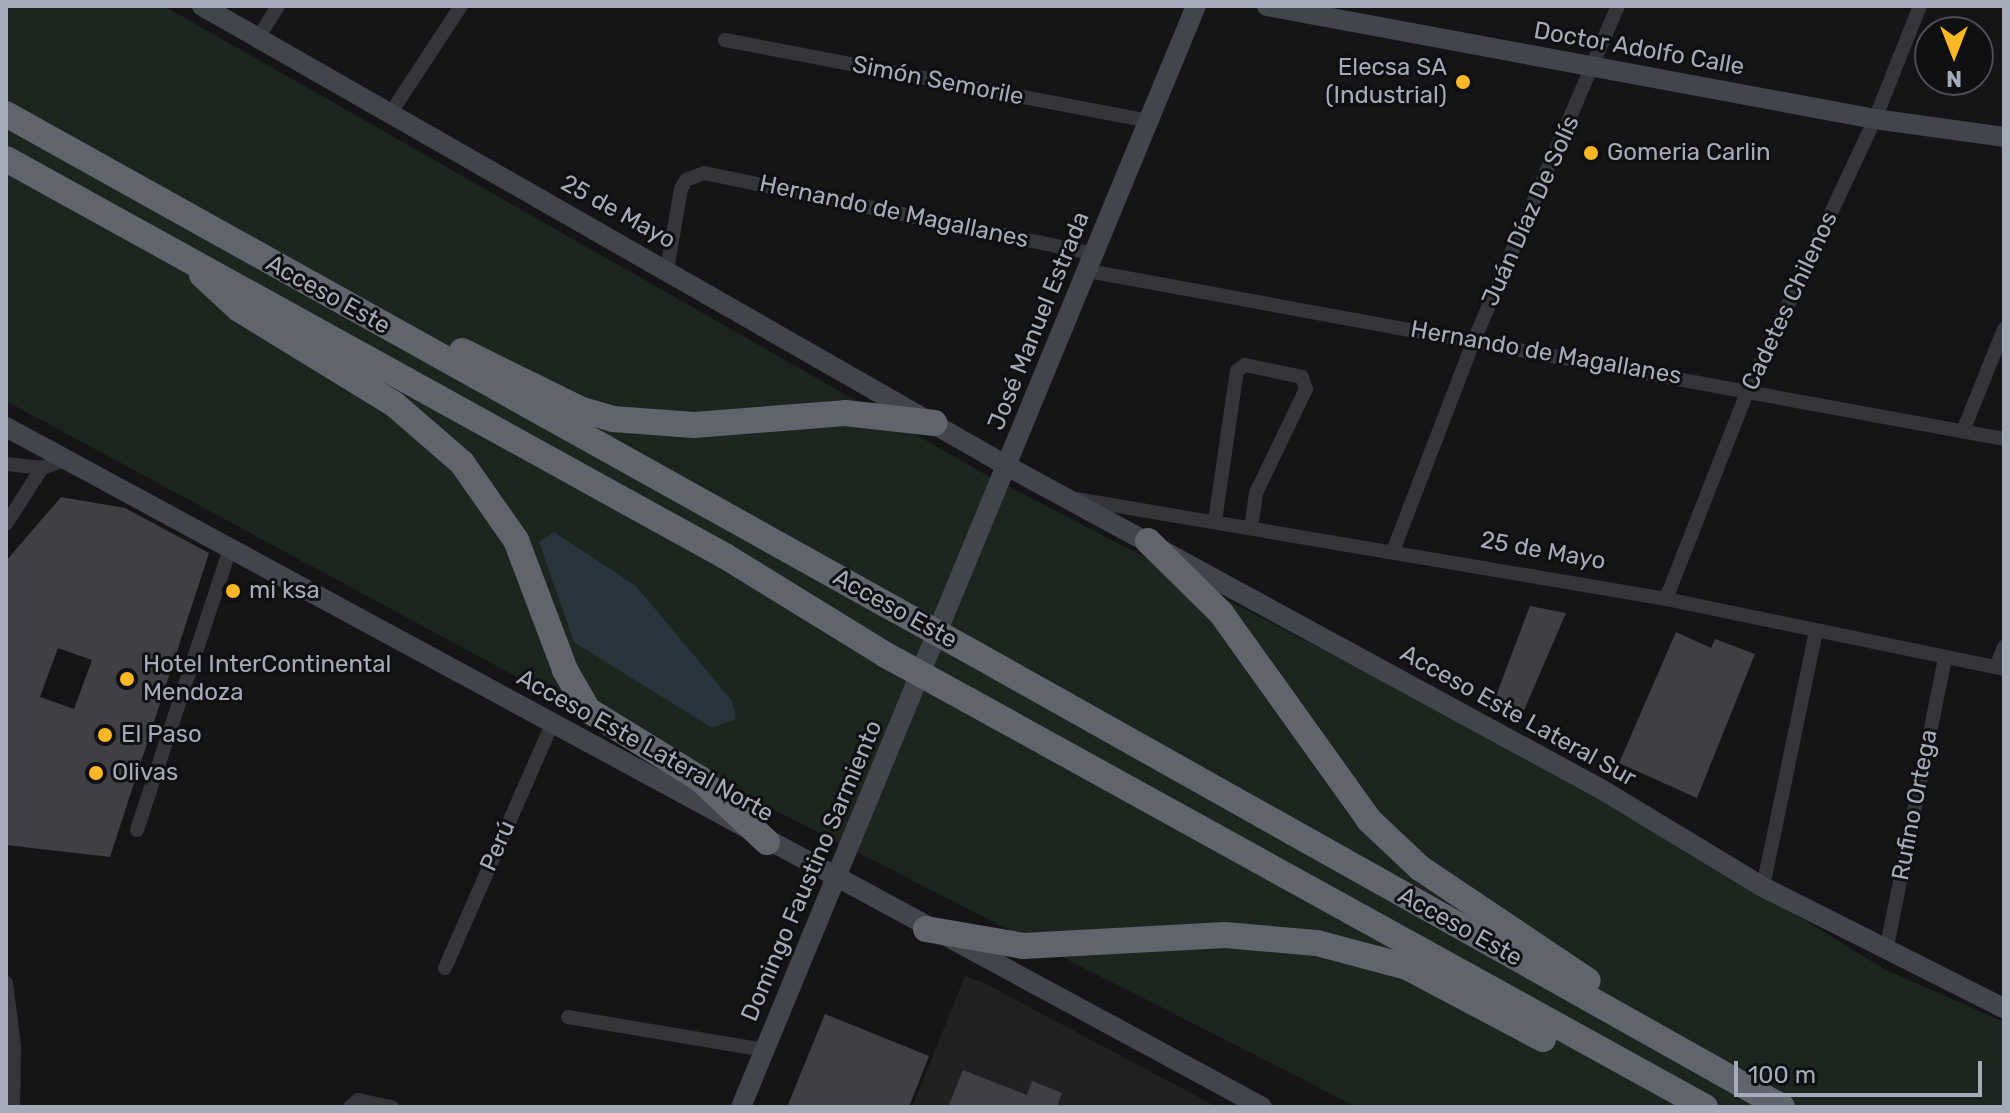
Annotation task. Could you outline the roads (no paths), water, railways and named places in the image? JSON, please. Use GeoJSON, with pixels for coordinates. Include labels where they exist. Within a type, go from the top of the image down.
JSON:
{"type":"FeatureCollection","features":[{"type":"Feature","properties":{"kind":"highway"},"geometry":{"type":"LineString","coordinates":[[6,93],[141,191]]}},
{"type":"Feature","properties":{"kind":"highway","name":"Acceso Este"},"geometry":{"type":"LineString","coordinates":[[6,114],[1782,1107]]}},
{"type":"Feature","properties":{"kind":"highway","name":"Acceso Este"},"geometry":{"type":"LineString","coordinates":[[6,159],[184,254],[725,556],[884,654],[1705,1107]]}},
{"type":"Feature","properties":{"kind":"highway"},"geometry":{"type":"LineString","coordinates":[[6,178],[115,219]]}},
{"type":"Feature","properties":{"kind":"highway"},"geometry":{"type":"LineString","coordinates":[[174,210],[252,243],[582,410],[613,419],[694,425],[845,413],[934,423]]}},
{"type":"Feature","properties":{"kind":"highway"},"geometry":{"type":"LineString","coordinates":[[184,254],[239,309],[394,404],[462,463],[516,540],[565,670],[588,710],[700,779],[767,842]]}},
{"type":"Feature","properties":{"kind":"highway"},"geometry":{"type":"LineString","coordinates":[[1148,541],[1221,613],[1344,789],[1401,851],[1746,1088]]}},
{"type":"Feature","properties":{"kind":"highway"},"geometry":{"type":"LineString","coordinates":[[926,929],[1023,946],[1225,935],[1356,951],[1407,967],[1614,1076],[1689,1107]]}},
{"type":"Feature","properties":{"kind":"street","name":"25 de Mayo"},"geometry":{"type":"LineString","coordinates":[[202,6],[1007,466]]}},
{"type":"Feature","properties":{"kind":"street"},"geometry":{"type":"LineString","coordinates":[[258,38],[278,6]]}},
{"type":"Feature","properties":{"kind":"street"},"geometry":{"type":"LineString","coordinates":[[390,114],[461,6]]}},
{"type":"Feature","properties":{"kind":"street","name":"José Manuel Estrada"},"geometry":{"type":"LineString","coordinates":[[930,655],[1196,6]]}},
{"type":"Feature","properties":{"kind":"street","name":"Doctor Adolfo Calle"},"geometry":{"type":"LineString","coordinates":[[1267,6],[1875,119],[2004,137]]}},
{"type":"Feature","properties":{"kind":"street","name":"Juán Díaz De Solís"},"geometry":{"type":"LineString","coordinates":[[1393,551],[1474,340],[1594,68],[1618,6]]}},
{"type":"Feature","properties":{"kind":"street","name":"Cadetes Chilenos"},"geometry":{"type":"LineString","coordinates":[[1666,599],[1748,390],[1875,119],[1920,6]]}},
{"type":"Feature","properties":{"kind":"street","name":"Simón Semorile"},"geometry":{"type":"LineString","coordinates":[[725,40],[1151,121]]}},
{"type":"Feature","properties":{"kind":"street","name":"Hernando de Magallanes"},"geometry":{"type":"LineString","coordinates":[[667,270],[681,189],[694,175],[719,174],[1091,262],[1474,340],[2004,439]]}},
{"type":"Feature","properties":{"kind":"street"},"geometry":{"type":"LineString","coordinates":[[1963,431],[2004,329]]}},
{"type":"Feature","properties":{"kind":"street"},"geometry":{"type":"LineString","coordinates":[[1215,521],[1237,371],[1245,365],[1302,377],[1306,389],[1256,493],[1251,528]]}},
{"type":"Feature","properties":{"kind":"street","name":"Acceso Este Lateral Norte"},"geometry":{"type":"LineString","coordinates":[[6,427],[926,929],[1262,1107]]}},
{"type":"Feature","properties":{"kind":"street"},"geometry":{"type":"LineString","coordinates":[[6,464],[42,468],[64,460]]}},
{"type":"Feature","properties":{"kind":"street","name":"Acceso Este Lateral Sur"},"geometry":{"type":"LineString","coordinates":[[1007,466],[1601,789],[1763,887],[2004,1008]]}},
{"type":"Feature","properties":{"kind":"street"},"geometry":{"type":"LineString","coordinates":[[6,524],[42,468]]}},
{"type":"Feature","properties":{"kind":"street","name":"25 de Mayo"},"geometry":{"type":"LineString","coordinates":[[1069,498],[1666,599],[2000,668]]}},
{"type":"Feature","properties":{"kind":"street"},"geometry":{"type":"LineString","coordinates":[[137,830],[230,549]]}},
{"type":"Feature","properties":{"kind":"street"},"geometry":{"type":"LineString","coordinates":[[1763,887],[1816,631]]}},
{"type":"Feature","properties":{"kind":"street"},"geometry":{"type":"LineString","coordinates":[[2000,668],[2004,647]]}},
{"type":"Feature","properties":{"kind":"street","name":"Domingo Faustino Sarmiento"},"geometry":{"type":"LineString","coordinates":[[741,1107],[930,655]]}},
{"type":"Feature","properties":{"kind":"street","name":"Rufino Ortega"},"geometry":{"type":"LineString","coordinates":[[1886,951],[1945,658]]}},
{"type":"Feature","properties":{"kind":"street","name":"Perú"},"geometry":{"type":"LineString","coordinates":[[445,968],[552,724]]}},
{"type":"Feature","properties":{"kind":"street"},"geometry":{"type":"LineString","coordinates":[[6,986],[13,1107]]}},
{"type":"Feature","properties":{"kind":"street"},"geometry":{"type":"LineString","coordinates":[[568,1017],[765,1050]]}},
{"type":"Feature","properties":{"kind":"street"},"geometry":{"type":"LineString","coordinates":[[352,1104],[392,1107]]}},
{"type":"Feature","properties":{"kind":"place","name":"Elecsa SA (Industrial)"},"geometry":{"type":"Point","coordinates":[1463,82]}},
{"type":"Feature","properties":{"kind":"place","name":"Gomeria Carlin"},"geometry":{"type":"Point","coordinates":[1591,153]}},
{"type":"Feature","properties":{"kind":"place","name":"mi ksa"},"geometry":{"type":"Point","coordinates":[233,591]}},
{"type":"Feature","properties":{"kind":"place","name":"Hotel InterContinental Mendoza"},"geometry":{"type":"Point","coordinates":[127,679]}},
{"type":"Feature","properties":{"kind":"place","name":"El Paso"},"geometry":{"type":"Point","coordinates":[105,735]}},
{"type":"Feature","properties":{"kind":"place","name":"Olivas"},"geometry":{"type":"Point","coordinates":[96,773]}}]}
